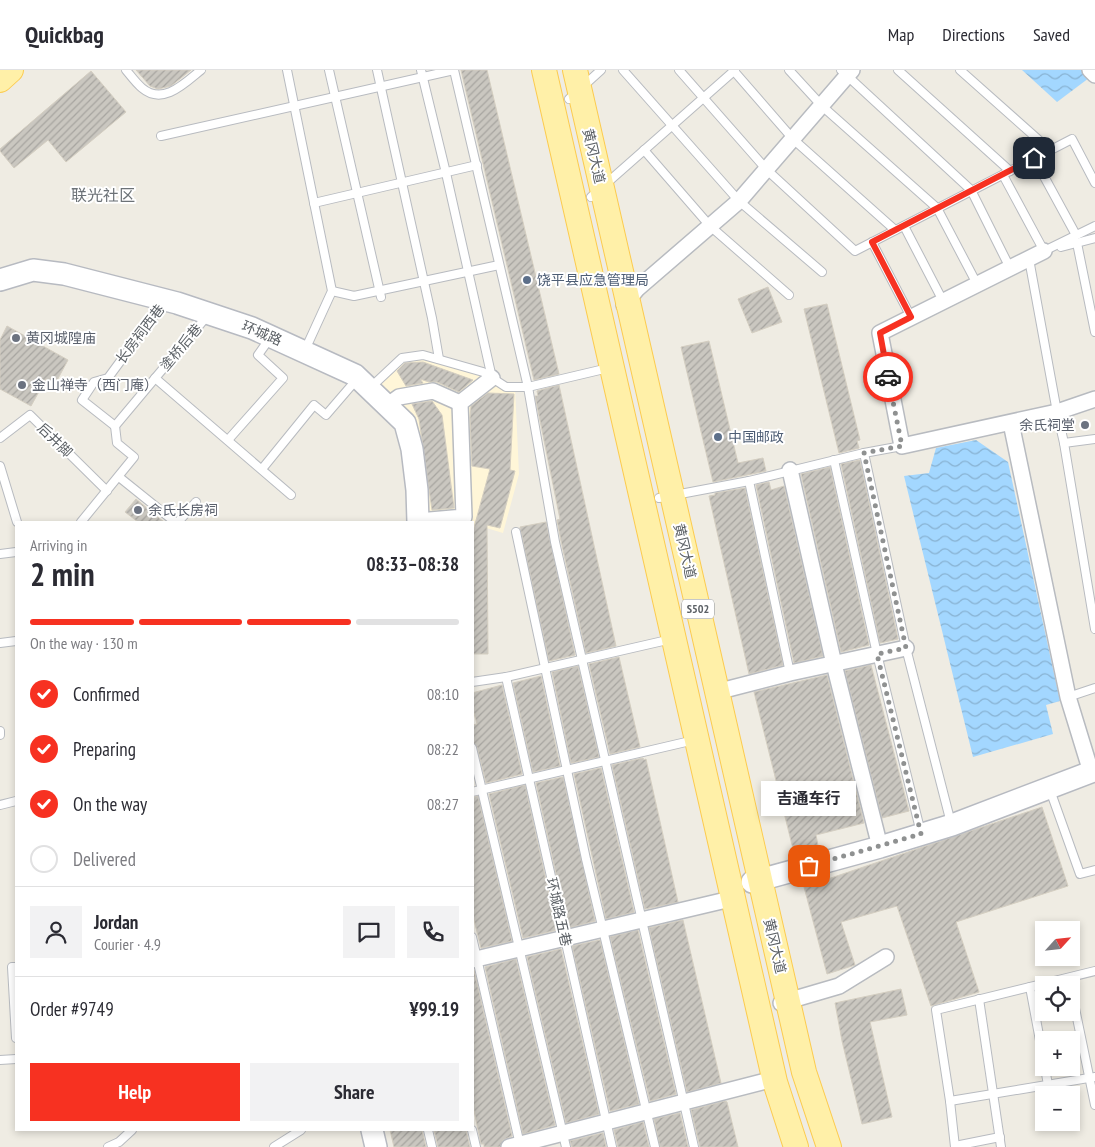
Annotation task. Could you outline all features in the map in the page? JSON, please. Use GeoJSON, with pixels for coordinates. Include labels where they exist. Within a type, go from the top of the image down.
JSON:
{"type":"FeatureCollection","features":[{"type":"Feature","properties":{"kind":"main road","name":"S502"},"geometry":{"type":"LineString","coordinates":[[544,70],[775,1082],[796,1147]]}},
{"type":"Feature","properties":{"kind":"main road","name":"黄冈大道"},"geometry":{"type":"LineString","coordinates":[[575,70],[804,1072],[829,1147]]}},
{"type":"Feature","properties":{"kind":"main road","name":"环城路"},"geometry":{"type":"LineString","coordinates":[[0,280],[33,270],[64,274],[166,300],[252,328],[355,375],[405,422],[412,449],[418,521]]}},
{"type":"Feature","properties":{"kind":"main road"},"geometry":{"type":"LineString","coordinates":[[752,882],[952,825],[1093,773]]}},
{"type":"Feature","properties":{"kind":"main road"},"geometry":{"type":"LineString","coordinates":[[372,1131],[376,1147]]}},
{"type":"Feature","properties":{"kind":"street"},"geometry":{"type":"LineString","coordinates":[[1090,70],[1095,75]]}},
{"type":"Feature","properties":{"kind":"street"},"geometry":{"type":"LineString","coordinates":[[619,312],[637,289],[739,201],[822,106],[846,72]]}},
{"type":"Feature","properties":{"kind":"street"},"geometry":{"type":"LineString","coordinates":[[1044,251],[880,333],[902,446],[1056,412],[1095,399]]}},
{"type":"Feature","properties":{"kind":"street"},"geometry":{"type":"LineString","coordinates":[[460,403],[492,378]]}},
{"type":"Feature","properties":{"kind":"street"},"geometry":{"type":"LineString","coordinates":[[388,405],[399,397],[433,391],[460,403]]}},
{"type":"Feature","properties":{"kind":"street"},"geometry":{"type":"LineString","coordinates":[[427,521],[464,517],[460,403]]}},
{"type":"Feature","properties":{"kind":"street"},"geometry":{"type":"LineString","coordinates":[[1011,422],[1068,697],[1093,773]]}},
{"type":"Feature","properties":{"kind":"street"},"geometry":{"type":"LineString","coordinates":[[790,470],[834,664],[880,847]]}},
{"type":"Feature","properties":{"kind":"street"},"geometry":{"type":"LineString","coordinates":[[728,689],[790,673],[906,648]]}},
{"type":"Feature","properties":{"kind":"street"},"geometry":{"type":"LineString","coordinates":[[474,960],[722,901]]}},
{"type":"Feature","properties":{"kind":"street"},"geometry":{"type":"LineString","coordinates":[[780,1004],[840,986],[886,957]]}},
{"type":"Feature","properties":{"kind":"street"},"geometry":{"type":"LineString","coordinates":[[509,1147],[766,1081]]}},
{"type":"Feature","properties":{"kind":"lane"},"geometry":{"type":"LineString","coordinates":[[126,70],[142,89],[150,93],[162,95],[175,90],[201,70]]}},
{"type":"Feature","properties":{"kind":"lane"},"geometry":{"type":"LineString","coordinates":[[286,70],[332,291],[305,352]]}},
{"type":"Feature","properties":{"kind":"lane"},"geometry":{"type":"LineString","coordinates":[[329,70],[381,297]]}},
{"type":"Feature","properties":{"kind":"lane"},"geometry":{"type":"LineString","coordinates":[[377,70],[432,318],[439,359]]}},
{"type":"Feature","properties":{"kind":"lane"},"geometry":{"type":"LineString","coordinates":[[420,70],[446,173],[492,378]]}},
{"type":"Feature","properties":{"kind":"lane"},"geometry":{"type":"LineString","coordinates":[[162,136],[454,70],[528,386],[555,542],[694,1147]]}},
{"type":"Feature","properties":{"kind":"lane"},"geometry":{"type":"LineString","coordinates":[[569,99],[601,70]]}},
{"type":"Feature","properties":{"kind":"lane"},"geometry":{"type":"LineString","coordinates":[[623,70],[739,201],[822,272]]}},
{"type":"Feature","properties":{"kind":"lane"},"geometry":{"type":"LineString","coordinates":[[680,70],[767,170],[855,251],[1072,139],[1095,183]]}},
{"type":"Feature","properties":{"kind":"lane"},"geometry":{"type":"LineString","coordinates":[[591,197],[734,70],[793,139],[896,230]]}},
{"type":"Feature","properties":{"kind":"lane"},"geometry":{"type":"LineString","coordinates":[[789,70],[822,106],[937,208],[977,284]]}},
{"type":"Feature","properties":{"kind":"lane"},"geometry":{"type":"LineString","coordinates":[[898,70],[1007,173],[1044,251],[1077,239],[1095,226]]}},
{"type":"Feature","properties":{"kind":"lane"},"geometry":{"type":"LineString","coordinates":[[960,70],[1050,150]]}},
{"type":"Feature","properties":{"kind":"lane"},"geometry":{"type":"LineString","coordinates":[[846,72],[971,190],[1010,268]]}},
{"type":"Feature","properties":{"kind":"lane"},"geometry":{"type":"LineString","coordinates":[[644,150],[710,226],[789,295]]}},
{"type":"Feature","properties":{"kind":"lane"},"geometry":{"type":"LineString","coordinates":[[1034,158],[1077,239],[1095,332]]}},
{"type":"Feature","properties":{"kind":"lane"},"geometry":{"type":"LineString","coordinates":[[314,203],[477,165]]}},
{"type":"Feature","properties":{"kind":"lane"},"geometry":{"type":"LineString","coordinates":[[904,226],[943,301]]}},
{"type":"Feature","properties":{"kind":"lane"},"geometry":{"type":"LineString","coordinates":[[1077,239],[1095,238]]}},
{"type":"Feature","properties":{"kind":"lane"},"geometry":{"type":"LineString","coordinates":[[872,242],[911,317]]}},
{"type":"Feature","properties":{"kind":"lane"},"geometry":{"type":"LineString","coordinates":[[1029,259],[1056,412],[1064,443],[1095,629]]}},
{"type":"Feature","properties":{"kind":"lane"},"geometry":{"type":"LineString","coordinates":[[332,291],[354,296],[499,265]]}},
{"type":"Feature","properties":{"kind":"lane","name":"长房祠西巷"},"geometry":{"type":"LineString","coordinates":[[115,426],[82,400],[94,382],[108,378],[166,300]]}},
{"type":"Feature","properties":{"kind":"lane","name":"塗桥后巷"},"geometry":{"type":"LineString","coordinates":[[115,426],[209,314]]}},
{"type":"Feature","properties":{"kind":"lane"},"geometry":{"type":"LineString","coordinates":[[228,440],[283,378],[258,355],[271,337]]}},
{"type":"Feature","properties":{"kind":"lane"},"geometry":{"type":"LineString","coordinates":[[262,469],[314,405],[326,415],[364,383],[402,358],[423,355],[439,359],[483,372],[506,386],[528,386],[600,370]]}},
{"type":"Feature","properties":{"kind":"lane"},"geometry":{"type":"LineString","coordinates":[[155,378],[291,495]]}},
{"type":"Feature","properties":{"kind":"lane","name":"后井脚"},"geometry":{"type":"LineString","coordinates":[[0,438],[30,415],[107,491]]}},
{"type":"Feature","properties":{"kind":"lane"},"geometry":{"type":"LineString","coordinates":[[82,521],[134,458],[117,443],[115,426]]}},
{"type":"Feature","properties":{"kind":"lane"},"geometry":{"type":"LineString","coordinates":[[1064,443],[1095,439]]}},
{"type":"Feature","properties":{"kind":"lane"},"geometry":{"type":"LineString","coordinates":[[659,498],[749,481],[864,453],[902,446]]}},
{"type":"Feature","properties":{"kind":"lane"},"geometry":{"type":"LineString","coordinates":[[864,453],[906,648],[952,825]]}},
{"type":"Feature","properties":{"kind":"lane"},"geometry":{"type":"LineString","coordinates":[[834,460],[877,654],[921,834]]}},
{"type":"Feature","properties":{"kind":"lane"},"geometry":{"type":"LineString","coordinates":[[0,466],[17,521]]}},
{"type":"Feature","properties":{"kind":"lane"},"geometry":{"type":"LineString","coordinates":[[119,477],[175,521]]}},
{"type":"Feature","properties":{"kind":"lane"},"geometry":{"type":"LineString","coordinates":[[749,481],[790,673]]}},
{"type":"Feature","properties":{"kind":"lane"},"geometry":{"type":"LineString","coordinates":[[177,521],[196,502]]}},
{"type":"Feature","properties":{"kind":"lane"},"geometry":{"type":"LineString","coordinates":[[516,532],[586,859],[655,1147]]}},
{"type":"Feature","properties":{"kind":"lane"},"geometry":{"type":"LineString","coordinates":[[0,554],[15,552]]}},
{"type":"Feature","properties":{"kind":"lane"},"geometry":{"type":"LineString","coordinates":[[0,643],[15,641]]}},
{"type":"Feature","properties":{"kind":"lane"},"geometry":{"type":"LineString","coordinates":[[474,682],[506,677],[663,641]]}},
{"type":"Feature","properties":{"kind":"lane","name":"环城路五巷"},"geometry":{"type":"LineString","coordinates":[[506,677],[612,1147]]}},
{"type":"Feature","properties":{"kind":"lane"},"geometry":{"type":"LineString","coordinates":[[1068,697],[1095,688]]}},
{"type":"Feature","properties":{"kind":"lane"},"geometry":{"type":"LineString","coordinates":[[474,792],[686,742]]}},
{"type":"Feature","properties":{"kind":"lane"},"geometry":{"type":"LineString","coordinates":[[474,756],[566,1147]]}},
{"type":"Feature","properties":{"kind":"lane"},"geometry":{"type":"LineString","coordinates":[[1050,788],[1080,874],[1095,870]]}},
{"type":"Feature","properties":{"kind":"lane"},"geometry":{"type":"LineString","coordinates":[[0,804],[15,801]]}},
{"type":"Feature","properties":{"kind":"lane"},"geometry":{"type":"LineString","coordinates":[[474,946],[520,1147]]}},
{"type":"Feature","properties":{"kind":"lane"},"geometry":{"type":"LineString","coordinates":[[15,967],[12,967],[15,1020]]}},
{"type":"Feature","properties":{"kind":"lane"},"geometry":{"type":"LineString","coordinates":[[1080,979],[1095,971]]}},
{"type":"Feature","properties":{"kind":"lane"},"geometry":{"type":"LineString","coordinates":[[1030,987],[1038,1031]]}},
{"type":"Feature","properties":{"kind":"lane"},"geometry":{"type":"LineString","coordinates":[[1000,1137],[955,1147],[936,1010],[1035,987]]}},
{"type":"Feature","properties":{"kind":"lane"},"geometry":{"type":"LineString","coordinates":[[979,999],[1001,1147]]}},
{"type":"Feature","properties":{"kind":"lane"},"geometry":{"type":"LineString","coordinates":[[1079,1021],[1092,1077],[1095,1105]]}},
{"type":"Feature","properties":{"kind":"lane"},"geometry":{"type":"LineString","coordinates":[[0,1060],[15,1059]]}},
{"type":"Feature","properties":{"kind":"lane"},"geometry":{"type":"LineString","coordinates":[[1046,1076],[1048,1085]]}},
{"type":"Feature","properties":{"kind":"lane"},"geometry":{"type":"LineString","coordinates":[[950,1101],[1092,1077]]}},
{"type":"Feature","properties":{"kind":"lane"},"geometry":{"type":"LineString","coordinates":[[108,1147],[119,1142],[131,1131]]}},
{"type":"Feature","properties":{"kind":"lane"},"geometry":{"type":"LineString","coordinates":[[274,1147],[299,1131]]}},
{"type":"Feature","properties":{"kind":"lane"},"geometry":{"type":"LineString","coordinates":[[428,1131],[432,1147]]}},
{"type":"Feature","properties":{"kind":"lane"},"geometry":{"type":"LineString","coordinates":[[472,1131],[476,1147]]}},
{"type":"Feature","properties":{"kind":"shaded area"},"geometry":{"type":"Polygon","coordinates":[[[423,355],[483,372],[506,387],[515,387],[519,474],[503,533],[474,524],[474,521],[418,521],[412,449],[370,388],[402,358],[423,355]]]}},
{"type":"Feature","properties":{"kind":"water"},"geometry":{"type":"Polygon","coordinates":[[[1022,70],[1082,70],[1089,78],[1057,102],[1022,70]]]}},
{"type":"Feature","properties":{"kind":"water"},"geometry":{"type":"Polygon","coordinates":[[[976,440],[1008,462],[1060,701],[1046,705],[1053,734],[973,757],[904,476],[929,473],[936,448],[976,440]]]}},
{"type":"Feature","properties":{"kind":"building"},"geometry":{"type":"Polygon","coordinates":[[[136,70],[191,70],[171,86],[158,89],[150,86],[136,70]]]}},
{"type":"Feature","properties":{"kind":"building"},"geometry":{"type":"Polygon","coordinates":[[[461,70],[487,70],[559,374],[534,380],[461,70]]]}},
{"type":"Feature","properties":{"kind":"building"},"geometry":{"type":"Polygon","coordinates":[[[91,71],[126,112],[66,162],[48,140],[14,168],[0,149],[91,71]]]}},
{"type":"Feature","properties":{"kind":"building"},"geometry":{"type":"Polygon","coordinates":[[[768,287],[782,322],[752,333],[738,299],[768,287]]]}},
{"type":"Feature","properties":{"kind":"building"},"geometry":{"type":"Polygon","coordinates":[[[827,304],[860,440],[857,441],[859,448],[839,453],[804,309],[827,304]]]}},
{"type":"Feature","properties":{"kind":"building","name":"黄冈城隍庙"},"geometry":{"type":"Polygon","coordinates":[[[7,326],[68,360],[55,384],[46,379],[31,406],[0,389],[0,340],[7,326]]]}},
{"type":"Feature","properties":{"kind":"building"},"geometry":{"type":"Polygon","coordinates":[[[709,341],[738,463],[763,458],[766,471],[713,482],[681,347],[709,341]]]}},
{"type":"Feature","properties":{"kind":"building"},"geometry":{"type":"Polygon","coordinates":[[[423,362],[473,380],[459,392],[437,382],[420,379],[423,383],[406,386],[397,371],[405,363],[423,362]]]}},
{"type":"Feature","properties":{"kind":"building"},"geometry":{"type":"Polygon","coordinates":[[[559,385],[616,646],[586,653],[561,541],[557,520],[560,519],[535,396],[538,396],[537,391],[559,385]]]}},
{"type":"Feature","properties":{"kind":"building"},"geometry":{"type":"Polygon","coordinates":[[[488,393],[514,394],[510,470],[515,471],[500,528],[487,525],[488,654],[474,654],[474,528],[490,469],[472,466],[471,406],[488,393]]]}},
{"type":"Feature","properties":{"kind":"building"},"geometry":{"type":"Polygon","coordinates":[[[432,401],[442,415],[454,508],[432,510],[419,419],[412,404],[432,401]]]}},
{"type":"Feature","properties":{"kind":"building"},"geometry":{"type":"Polygon","coordinates":[[[860,460],[898,639],[880,643],[841,464],[860,460]]]}},
{"type":"Feature","properties":{"kind":"building"},"geometry":{"type":"Polygon","coordinates":[[[830,467],[869,645],[841,652],[801,474],[830,467]]]}},
{"type":"Feature","properties":{"kind":"building"},"geometry":{"type":"Polygon","coordinates":[[[769,482],[771,490],[784,486],[823,656],[794,663],[756,485],[769,482]]]}},
{"type":"Feature","properties":{"kind":"building"},"geometry":{"type":"Polygon","coordinates":[[[745,488],[783,665],[749,674],[709,496],[715,495],[715,493],[745,488]]]}},
{"type":"Feature","properties":{"kind":"building","name":"余氏长房祠"},"geometry":{"type":"Polygon","coordinates":[[[136,499],[163,521],[137,521],[125,512],[136,499]]]}},
{"type":"Feature","properties":{"kind":"building"},"geometry":{"type":"Polygon","coordinates":[[[546,522],[575,655],[549,661],[520,527],[546,522]]]}},
{"type":"Feature","properties":{"kind":"building"},"geometry":{"type":"Polygon","coordinates":[[[619,657],[640,747],[610,754],[589,664],[619,657]]]}},
{"type":"Feature","properties":{"kind":"building"},"geometry":{"type":"Polygon","coordinates":[[[871,665],[909,811],[882,818],[845,671],[871,665]]]}},
{"type":"Feature","properties":{"kind":"building"},"geometry":{"type":"Polygon","coordinates":[[[578,666],[599,757],[571,763],[552,672],[578,666]]]}},
{"type":"Feature","properties":{"kind":"building"},"geometry":{"type":"Polygon","coordinates":[[[827,675],[864,823],[816,835],[819,851],[795,857],[754,692],[827,675]]]}},
{"type":"Feature","properties":{"kind":"building"},"geometry":{"type":"Polygon","coordinates":[[[541,676],[560,766],[533,772],[513,683],[541,676]]]}},
{"type":"Feature","properties":{"kind":"building"},"geometry":{"type":"Polygon","coordinates":[[[502,685],[522,774],[486,783],[477,747],[474,745],[474,725],[477,724],[474,713],[474,692],[502,685]]]}},
{"type":"Feature","properties":{"kind":"building"},"geometry":{"type":"Polygon","coordinates":[[[643,758],[644,760],[646,759],[678,902],[645,909],[612,765],[643,758]]]}},
{"type":"Feature","properties":{"kind":"building"},"geometry":{"type":"Polygon","coordinates":[[[601,768],[634,912],[606,919],[574,774],[601,768]]]}},
{"type":"Feature","properties":{"kind":"building"},"geometry":{"type":"Polygon","coordinates":[[[563,777],[595,921],[568,928],[536,783],[563,777]]]}},
{"type":"Feature","properties":{"kind":"building"},"geometry":{"type":"Polygon","coordinates":[[[525,785],[557,930],[523,938],[489,794],[525,785]]]}},
{"type":"Feature","properties":{"kind":"building"},"geometry":{"type":"Polygon","coordinates":[[[478,796],[512,941],[481,948],[474,920],[474,797],[478,796]]]}},
{"type":"Feature","properties":{"kind":"building"},"geometry":{"type":"Polygon","coordinates":[[[1042,807],[1068,886],[956,922],[979,992],[931,1006],[897,906],[841,922],[855,965],[827,974],[804,887],[1042,807]]]}},
{"type":"Feature","properties":{"kind":"building"},"geometry":{"type":"Polygon","coordinates":[[[683,920],[721,1083],[687,1092],[649,928],[683,920]]]}},
{"type":"Feature","properties":{"kind":"building"},"geometry":{"type":"Polygon","coordinates":[[[638,930],[676,1094],[650,1101],[610,937],[638,930]]]}},
{"type":"Feature","properties":{"kind":"building"},"geometry":{"type":"Polygon","coordinates":[[[600,940],[639,1104],[610,1111],[572,946],[600,940]]]}},
{"type":"Feature","properties":{"kind":"building"},"geometry":{"type":"Polygon","coordinates":[[[561,949],[599,1114],[566,1123],[527,957],[561,949]]]}},
{"type":"Feature","properties":{"kind":"building"},"geometry":{"type":"Polygon","coordinates":[[[516,959],[555,1125],[523,1134],[485,967],[516,959]]]}},
{"type":"Feature","properties":{"kind":"building"},"geometry":{"type":"Polygon","coordinates":[[[474,970],[512,1136],[503,1140],[500,1147],[484,1147],[484,1144],[481,1144],[474,1111],[474,970]]]}},
{"type":"Feature","properties":{"kind":"building"},"geometry":{"type":"Polygon","coordinates":[[[901,989],[907,1015],[870,1022],[892,1117],[862,1124],[835,1003],[901,989]]]}},
{"type":"Feature","properties":{"kind":"building"},"geometry":{"type":"Polygon","coordinates":[[[727,1102],[738,1147],[700,1147],[691,1110],[727,1102]]]}},
{"type":"Feature","properties":{"kind":"building"},"geometry":{"type":"Polygon","coordinates":[[[680,1113],[688,1147],[660,1147],[654,1119],[680,1113]]]}},
{"type":"Feature","properties":{"kind":"building"},"geometry":{"type":"Polygon","coordinates":[[[643,1122],[649,1147],[618,1147],[614,1130],[643,1122]]]}},
{"type":"Feature","properties":{"kind":"building"},"geometry":{"type":"Polygon","coordinates":[[[390,1131],[422,1131],[426,1147],[394,1147],[390,1131]]]}},
{"type":"Feature","properties":{"kind":"building"},"geometry":{"type":"Polygon","coordinates":[[[434,1131],[466,1131],[470,1147],[438,1147],[434,1131]]]}},
{"type":"Feature","properties":{"kind":"building"},"geometry":{"type":"Polygon","coordinates":[[[603,1133],[606,1147],[572,1147],[570,1141],[603,1133]]]}},
{"type":"Feature","properties":{"kind":"way so far"},"geometry":{"type":"LineString","coordinates":[[809,866],[921,834],[877,654],[906,648],[864,453],[902,446],[888,377]]}},
{"type":"Feature","properties":{"kind":"place","name":"饶平县应急管理局"},"geometry":{"type":"Point","coordinates":[527,280]}},
{"type":"Feature","properties":{"kind":"place","name":"黄冈城隍庙"},"geometry":{"type":"Point","coordinates":[16,338]}},
{"type":"Feature","properties":{"kind":"place","name":"金山禅寺（西门庵）"},"geometry":{"type":"Point","coordinates":[22,385]}},
{"type":"Feature","properties":{"kind":"place","name":"余氏祠堂"},"geometry":{"type":"Point","coordinates":[1085,425]}},
{"type":"Feature","properties":{"kind":"place","name":"中国邮政"},"geometry":{"type":"Point","coordinates":[718,437]}},
{"type":"Feature","properties":{"kind":"place","name":"余氏长房祠"},"geometry":{"type":"Point","coordinates":[138,510]}},
{"type":"Feature","properties":{"kind":"place","name":"吉通车行"},"geometry":{"type":"Point","coordinates":[809,866]}},
{"type":"Feature","properties":{"kind":"district","name":"联光社区"},"geometry":{"type":"Point","coordinates":[103,195]}},
{"type":"Feature","properties":{"kind":"route"},"geometry":{"type":"LineString","coordinates":[[888,377],[880,333],[911,317],[872,242],[1034,158]]}}]}
